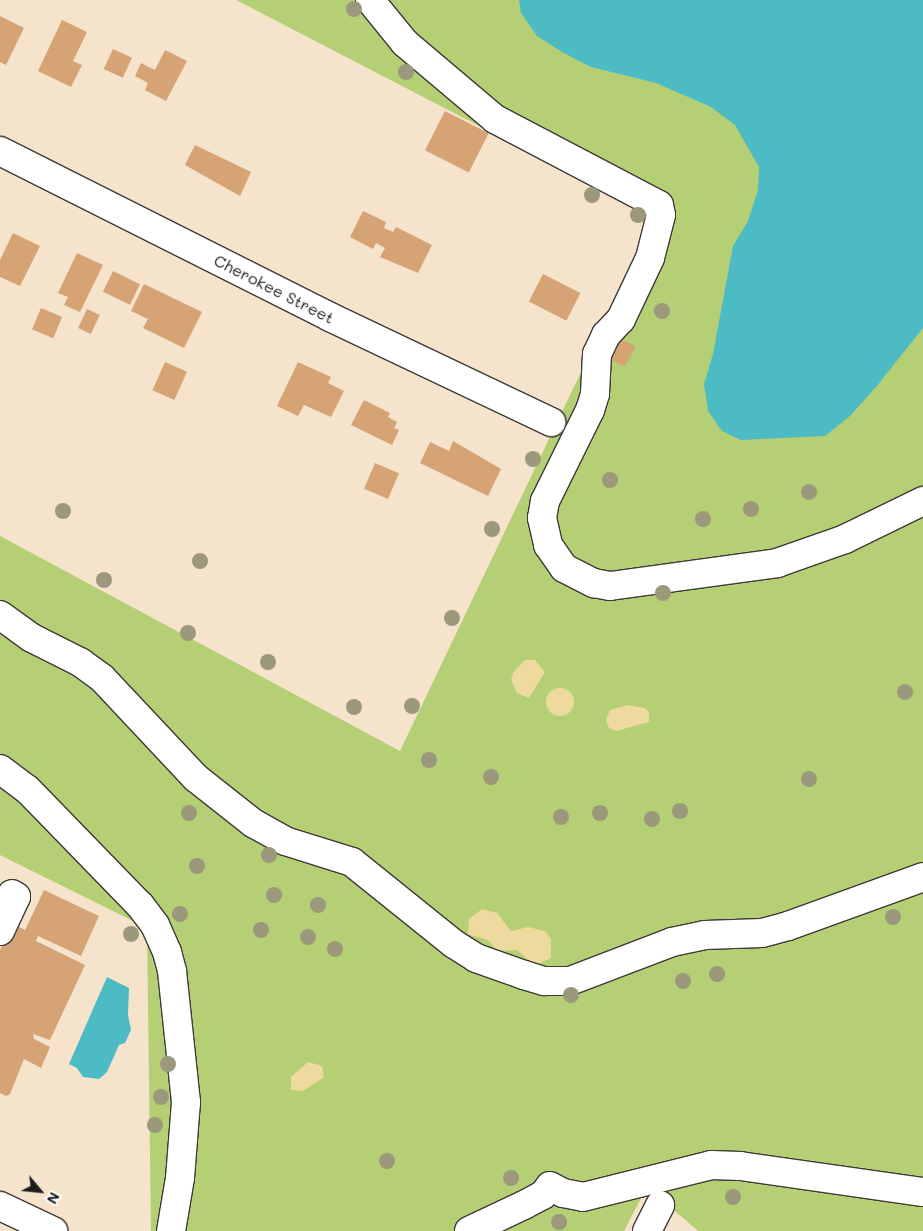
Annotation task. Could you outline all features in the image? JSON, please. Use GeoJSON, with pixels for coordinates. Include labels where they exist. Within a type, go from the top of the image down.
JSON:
{"type":"FeatureCollection","features":[{"type":"Feature","properties":{"kind":"street"},"geometry":{"type":"LineString","coordinates":[[370,0],[405,43],[495,119],[659,205],[661,215],[650,258],[621,319],[606,335],[597,354],[595,394],[590,410],[545,501],[542,518],[548,545],[564,568],[594,583],[610,586],[777,563],[851,536],[923,501]]}},
{"type":"Feature","properties":{"kind":"street","name":"Cherokee Street"},"geometry":{"type":"LineString","coordinates":[[0,151],[330,317],[551,422]]}},
{"type":"Feature","properties":{"kind":"street"},"geometry":{"type":"LineString","coordinates":[[0,615],[32,638],[80,662],[102,678],[196,778],[252,823],[291,844],[352,862],[454,944],[476,958],[544,981],[570,981],[672,942],[705,935],[753,934],[788,926],[923,877]]}},
{"type":"Feature","properties":{"kind":"street"},"geometry":{"type":"LineString","coordinates":[[0,769],[27,789],[140,906],[155,925],[168,952],[172,971],[186,1102],[180,1178],[171,1231]]}},
{"type":"Feature","properties":{"kind":"street"},"geometry":{"type":"LineString","coordinates":[[0,931],[16,897],[12,894]]}},
{"type":"Feature","properties":{"kind":"street"},"geometry":{"type":"LineString","coordinates":[[468,1231],[524,1206],[542,1195],[550,1186],[583,1197],[711,1165],[740,1166],[923,1192]]}},
{"type":"Feature","properties":{"kind":"street"},"geometry":{"type":"LineString","coordinates":[[647,1231],[660,1205]]}},
{"type":"Feature","properties":{"kind":"street"},"geometry":{"type":"LineString","coordinates":[[0,1206],[53,1231]]}},
{"type":"Feature","properties":{"kind":"green space"},"geometry":{"type":"Polygon","coordinates":[[[236,0],[923,0],[923,1231],[698,1231],[647,1187],[624,1231],[151,1231],[147,928],[0,855],[0,536],[400,751],[655,217],[236,0]]]}},
{"type":"Feature","properties":{"kind":"sand"},"geometry":{"type":"Polygon","coordinates":[[[525,660],[535,660],[545,672],[529,698],[517,693],[511,680],[514,671],[525,660]]]}},
{"type":"Feature","properties":{"kind":"sand"},"geometry":{"type":"Polygon","coordinates":[[[560,688],[570,692],[574,702],[570,712],[560,716],[550,712],[546,702],[550,692],[560,688]]]}},
{"type":"Feature","properties":{"kind":"sand"},"geometry":{"type":"Polygon","coordinates":[[[628,705],[645,708],[649,712],[649,722],[616,731],[609,728],[606,720],[610,710],[628,705]]]}},
{"type":"Feature","properties":{"kind":"sand"},"geometry":{"type":"Polygon","coordinates":[[[482,909],[497,913],[511,931],[528,927],[545,931],[551,939],[551,958],[538,964],[532,963],[517,950],[497,951],[488,940],[468,934],[469,919],[482,909]]]}},
{"type":"Feature","properties":{"kind":"sand"},"geometry":{"type":"Polygon","coordinates":[[[308,1062],[322,1066],[324,1077],[303,1091],[291,1090],[291,1077],[308,1062]]]}},
{"type":"Feature","properties":{"kind":"water"},"geometry":{"type":"Polygon","coordinates":[[[519,0],[923,0],[923,328],[850,416],[825,436],[741,440],[722,431],[708,411],[704,384],[713,354],[733,246],[748,221],[758,190],[759,167],[735,125],[711,107],[656,83],[591,67],[562,52],[537,36],[521,13],[519,0]]]}},
{"type":"Feature","properties":{"kind":"water"},"geometry":{"type":"Polygon","coordinates":[[[107,977],[129,988],[128,1015],[131,1030],[125,1043],[119,1045],[107,1072],[99,1079],[83,1077],[77,1068],[69,1064],[107,977]]]}},
{"type":"Feature","properties":{"kind":"building"},"geometry":{"type":"Polygon","coordinates":[[[0,16],[24,28],[6,65],[0,62],[0,16]]]}},
{"type":"Feature","properties":{"kind":"building"},"geometry":{"type":"Polygon","coordinates":[[[62,20],[87,32],[73,61],[82,65],[71,87],[38,71],[62,20]]]}},
{"type":"Feature","properties":{"kind":"building"},"geometry":{"type":"Polygon","coordinates":[[[113,49],[132,58],[123,78],[104,69],[113,49]]]}},
{"type":"Feature","properties":{"kind":"building"},"geometry":{"type":"Polygon","coordinates":[[[165,50],[187,61],[166,101],[145,90],[148,83],[135,76],[141,63],[155,70],[165,50]]]}},
{"type":"Feature","properties":{"kind":"building"},"geometry":{"type":"Polygon","coordinates":[[[445,111],[489,133],[469,172],[425,150],[445,111]]]}},
{"type":"Feature","properties":{"kind":"building"},"geometry":{"type":"Polygon","coordinates":[[[195,145],[251,172],[240,196],[185,165],[195,145]]]}},
{"type":"Feature","properties":{"kind":"building"},"geometry":{"type":"Polygon","coordinates":[[[363,211],[386,222],[384,228],[393,232],[396,227],[432,245],[418,273],[380,257],[385,248],[376,243],[373,249],[350,237],[363,211]]]}},
{"type":"Feature","properties":{"kind":"building"},"geometry":{"type":"Polygon","coordinates":[[[13,233],[40,246],[20,286],[0,277],[0,260],[13,233]]]}},
{"type":"Feature","properties":{"kind":"building"},"geometry":{"type":"Polygon","coordinates":[[[77,253],[103,265],[80,312],[64,305],[68,297],[58,293],[77,253]]]}},
{"type":"Feature","properties":{"kind":"building"},"geometry":{"type":"Polygon","coordinates":[[[113,271],[140,284],[130,305],[103,292],[113,271]]]}},
{"type":"Feature","properties":{"kind":"building"},"geometry":{"type":"Polygon","coordinates":[[[543,274],[580,293],[566,321],[529,302],[543,274]]]}},
{"type":"Feature","properties":{"kind":"building"},"geometry":{"type":"Polygon","coordinates":[[[144,284],[202,312],[184,348],[143,328],[148,319],[131,311],[144,284]]]}},
{"type":"Feature","properties":{"kind":"building"},"geometry":{"type":"Polygon","coordinates":[[[41,308],[62,317],[53,338],[32,329],[41,308]]]}},
{"type":"Feature","properties":{"kind":"building"},"geometry":{"type":"Polygon","coordinates":[[[87,309],[100,315],[91,334],[78,328],[87,309]]]}},
{"type":"Feature","properties":{"kind":"building"},"geometry":{"type":"Polygon","coordinates":[[[613,335],[635,346],[625,367],[603,355],[613,335]]]}},
{"type":"Feature","properties":{"kind":"building"},"geometry":{"type":"Polygon","coordinates":[[[165,362],[187,372],[174,400],[152,390],[165,362]]]}},
{"type":"Feature","properties":{"kind":"building"},"geometry":{"type":"Polygon","coordinates":[[[298,362],[331,377],[328,383],[344,391],[331,417],[304,405],[298,416],[277,406],[298,362]]]}},
{"type":"Feature","properties":{"kind":"building"},"geometry":{"type":"Polygon","coordinates":[[[364,400],[390,413],[388,417],[397,422],[394,428],[399,430],[392,445],[351,425],[364,400]]]}},
{"type":"Feature","properties":{"kind":"building"},"geometry":{"type":"Polygon","coordinates":[[[453,441],[501,469],[488,496],[420,463],[430,442],[449,451],[453,441]]]}},
{"type":"Feature","properties":{"kind":"building"},"geometry":{"type":"Polygon","coordinates":[[[375,463],[399,473],[388,499],[364,489],[375,463]]]}},
{"type":"Feature","properties":{"kind":"building"},"geometry":{"type":"Polygon","coordinates":[[[44,890],[99,916],[81,956],[38,936],[36,941],[85,965],[50,1040],[33,1034],[34,1039],[50,1047],[41,1068],[24,1059],[10,1094],[6,1096],[0,1093],[0,950],[13,924],[25,930],[44,890]]]}}]}
